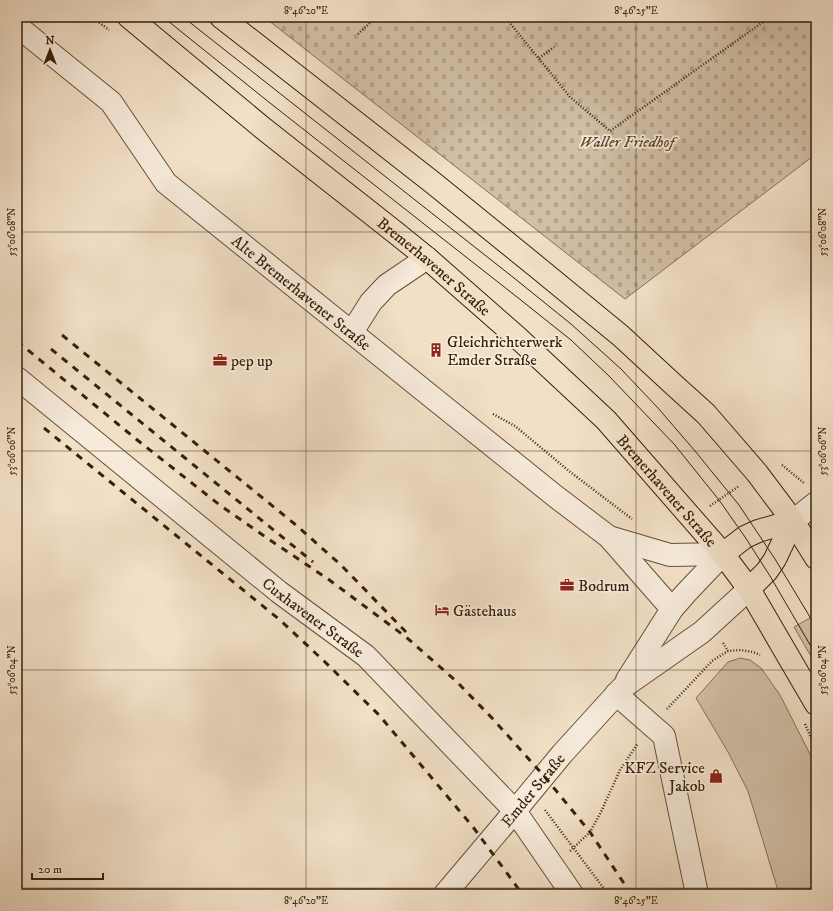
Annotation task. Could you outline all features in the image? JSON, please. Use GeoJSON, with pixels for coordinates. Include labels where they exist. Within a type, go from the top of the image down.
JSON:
{"type":"FeatureCollection","features":[{"type":"Feature","properties":{"kind":"main road","name":"Bremerhavener Straße"},"geometry":{"type":"LineString","coordinates":[[129,17],[264,129],[427,258],[517,337],[606,420],[723,554],[749,588],[816,704]]}},
{"type":"Feature","properties":{"kind":"main road"},"geometry":{"type":"LineString","coordinates":[[221,17],[432,182],[621,336],[706,414],[757,473],[793,521],[816,558]]}},
{"type":"Feature","properties":{"kind":"main road","name":"Emder Straße"},"geometry":{"type":"LineString","coordinates":[[723,554],[745,537],[758,531],[793,521]]}},
{"type":"Feature","properties":{"kind":"main road","name":"Emder Straße"},"geometry":{"type":"LineString","coordinates":[[749,588],[767,571],[775,559],[793,521]]}},
{"type":"Feature","properties":{"kind":"street","name":"Alte Bremerhavener Straße"},"geometry":{"type":"LineString","coordinates":[[17,26],[111,102],[166,183],[555,496],[609,537],[672,609]]}},
{"type":"Feature","properties":{"kind":"street"},"geometry":{"type":"LineString","coordinates":[[352,332],[371,302],[387,285],[427,258]]}},
{"type":"Feature","properties":{"kind":"street","name":"Cuxhavener Straße"},"geometry":{"type":"LineString","coordinates":[[17,378],[279,592],[366,656],[515,811],[572,894]]}},
{"type":"Feature","properties":{"kind":"street","name":"Emder Straße"},"geometry":{"type":"LineString","coordinates":[[793,521],[811,495]]}},
{"type":"Feature","properties":{"kind":"street","name":"Alte Bremerhavener Straße"},"geometry":{"type":"LineString","coordinates":[[609,537],[670,555],[723,554]]}},
{"type":"Feature","properties":{"kind":"street","name":"Emder Straße"},"geometry":{"type":"LineString","coordinates":[[444,894],[562,754],[619,691],[672,609],[723,554]]}},
{"type":"Feature","properties":{"kind":"street","name":"Emder Straße"},"geometry":{"type":"LineString","coordinates":[[619,691],[702,632],[749,588]]}},
{"type":"Feature","properties":{"kind":"street"},"geometry":{"type":"LineString","coordinates":[[619,691],[652,726],[664,736],[697,894]]}},
{"type":"Feature","properties":{"kind":"path"},"geometry":{"type":"LineString","coordinates":[[358,34],[376,17]]}},
{"type":"Feature","properties":{"kind":"path"},"geometry":{"type":"LineString","coordinates":[[505,17],[570,96],[610,131],[770,17]]}},
{"type":"Feature","properties":{"kind":"path"},"geometry":{"type":"LineString","coordinates":[[538,58],[554,47]]}},
{"type":"Feature","properties":{"kind":"path"},"geometry":{"type":"LineString","coordinates":[[489,413],[515,426],[569,471],[636,521]]}},
{"type":"Feature","properties":{"kind":"path"},"geometry":{"type":"LineString","coordinates":[[693,519],[775,460],[802,481],[811,495]]}},
{"type":"Feature","properties":{"kind":"path"},"geometry":{"type":"LineString","coordinates":[[553,866],[590,832],[620,770],[639,741],[712,661],[728,651]]}},
{"type":"Feature","properties":{"kind":"path"},"geometry":{"type":"LineString","coordinates":[[531,791],[608,894]]}},
{"type":"Feature","properties":{"kind":"green space","name":"Waller Friedhof"},"geometry":{"type":"Polygon","coordinates":[[[264,17],[816,17],[816,154],[625,299],[264,17]]]}},
{"type":"Feature","properties":{"kind":"green space"},"geometry":{"type":"Polygon","coordinates":[[[815,615],[816,617],[816,665],[794,627],[815,615]]]}},
{"type":"Feature","properties":{"kind":"green space"},"geometry":{"type":"Polygon","coordinates":[[[740,658],[750,660],[761,668],[780,695],[816,766],[816,894],[779,894],[748,791],[728,752],[696,698],[728,662],[740,658]]]}},
{"type":"Feature","properties":{"kind":"tram line"},"geometry":{"type":"LineString","coordinates":[[163,17],[571,340],[609,376],[674,444],[719,500],[770,576],[816,655]]}},
{"type":"Feature","properties":{"kind":"tram line"},"geometry":{"type":"LineString","coordinates":[[183,17],[514,278],[571,324],[621,369],[658,408],[739,505],[775,559],[816,627]]}},
{"type":"Feature","properties":{"kind":"railway"},"geometry":{"type":"LineString","coordinates":[[62,335],[296,525],[342,566],[406,632]]}},
{"type":"Feature","properties":{"kind":"railway"},"geometry":{"type":"LineString","coordinates":[[17,341],[136,439],[221,506],[328,579],[406,637],[456,681],[492,718],[544,776],[590,832],[631,894]]}},
{"type":"Feature","properties":{"kind":"railway"},"geometry":{"type":"LineString","coordinates":[[51,349],[313,562]]}},
{"type":"Feature","properties":{"kind":"railway"},"geometry":{"type":"LineString","coordinates":[[44,428],[280,620],[325,662],[379,715],[473,827],[522,894]]}},
{"type":"Feature","properties":{"kind":"place","name":"Gleichrichterwerk Emder Straße"},"geometry":{"type":"Point","coordinates":[436,350]}},
{"type":"Feature","properties":{"kind":"place","name":"pep up"},"geometry":{"type":"Point","coordinates":[220,360]}},
{"type":"Feature","properties":{"kind":"place","name":"Bodrum"},"geometry":{"type":"Point","coordinates":[567,585]}},
{"type":"Feature","properties":{"kind":"place","name":"Gästehaus"},"geometry":{"type":"Point","coordinates":[442,610]}},
{"type":"Feature","properties":{"kind":"place","name":"KFZ Service Jakob"},"geometry":{"type":"Point","coordinates":[716,776]}}]}
